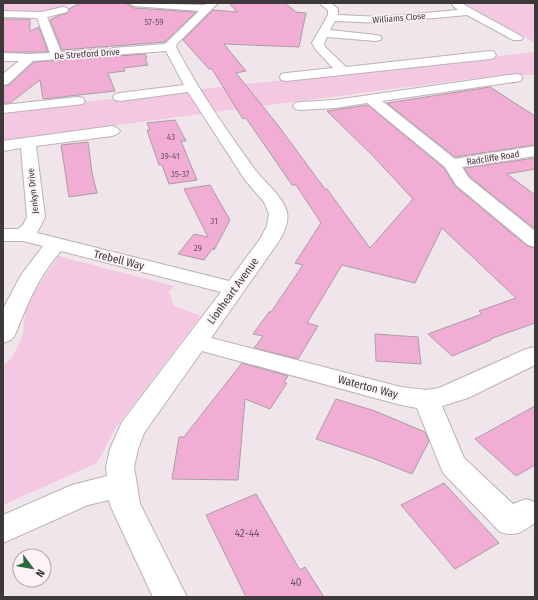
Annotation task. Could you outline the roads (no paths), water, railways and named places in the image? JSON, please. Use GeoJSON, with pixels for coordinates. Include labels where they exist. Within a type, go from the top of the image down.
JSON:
{"type":"FeatureCollection","features":[{"type":"Feature","properties":{"kind":"street"},"geometry":{"type":"LineString","coordinates":[[134,3],[210,5]]}},
{"type":"Feature","properties":{"kind":"street"},"geometry":{"type":"LineString","coordinates":[[324,3],[333,10],[332,18],[318,44],[320,48],[343,71]]}},
{"type":"Feature","properties":{"kind":"street"},"geometry":{"type":"LineString","coordinates":[[170,47],[171,43],[210,5]]}},
{"type":"Feature","properties":{"kind":"street"},"geometry":{"type":"LineString","coordinates":[[457,5],[467,12],[517,38]]}},
{"type":"Feature","properties":{"kind":"street"},"geometry":{"type":"LineString","coordinates":[[3,14],[41,15],[63,10]]}},
{"type":"Feature","properties":{"kind":"street","name":"Williams Close"},"geometry":{"type":"LineString","coordinates":[[332,18],[381,20],[467,12]]}},
{"type":"Feature","properties":{"kind":"street"},"geometry":{"type":"LineString","coordinates":[[41,15],[57,56]]}},
{"type":"Feature","properties":{"kind":"street"},"geometry":{"type":"LineString","coordinates":[[324,34],[376,38]]}},
{"type":"Feature","properties":{"kind":"street","name":"De Stretford Drive"},"geometry":{"type":"LineString","coordinates":[[3,57],[30,58],[170,47]]}},
{"type":"Feature","properties":{"kind":"street","name":"Lionheart Avenue"},"geometry":{"type":"LineString","coordinates":[[170,47],[192,88],[253,179],[273,203],[278,214],[275,230],[269,241],[197,342],[132,429],[124,449],[120,467],[125,505],[170,597]]}},
{"type":"Feature","properties":{"kind":"street"},"geometry":{"type":"LineString","coordinates":[[286,77],[490,55]]}},
{"type":"Feature","properties":{"kind":"street"},"geometry":{"type":"LineString","coordinates":[[3,82],[30,58]]}},
{"type":"Feature","properties":{"kind":"street"},"geometry":{"type":"LineString","coordinates":[[300,106],[336,104],[516,78]]}},
{"type":"Feature","properties":{"kind":"street"},"geometry":{"type":"LineString","coordinates":[[120,97],[192,88]]}},
{"type":"Feature","properties":{"kind":"street"},"geometry":{"type":"LineString","coordinates":[[372,99],[452,164],[462,181],[535,241]]}},
{"type":"Feature","properties":{"kind":"street"},"geometry":{"type":"LineString","coordinates":[[5,109],[78,101]]}},
{"type":"Feature","properties":{"kind":"street"},"geometry":{"type":"LineString","coordinates":[[3,146],[112,131]]}},
{"type":"Feature","properties":{"kind":"street","name":"Jenkyn Drive"},"geometry":{"type":"LineString","coordinates":[[23,235],[31,228],[36,217],[28,143]]}},
{"type":"Feature","properties":{"kind":"street","name":"Radcliffe Road"},"geometry":{"type":"LineString","coordinates":[[452,164],[535,151]]}},
{"type":"Feature","properties":{"kind":"street","name":"Trebell Way"},"geometry":{"type":"LineString","coordinates":[[3,235],[23,235],[235,289]]}},
{"type":"Feature","properties":{"kind":"street"},"geometry":{"type":"LineString","coordinates":[[3,335],[21,291],[44,255],[56,244]]}},
{"type":"Feature","properties":{"kind":"street","name":"Waterton Way"},"geometry":{"type":"LineString","coordinates":[[197,342],[400,396],[427,400],[459,391],[535,355]]}},
{"type":"Feature","properties":{"kind":"street"},"geometry":{"type":"LineString","coordinates":[[427,400],[453,465],[511,522],[526,512]]}},
{"type":"Feature","properties":{"kind":"street"},"geometry":{"type":"LineString","coordinates":[[3,529],[83,494],[122,485]]}}]}
